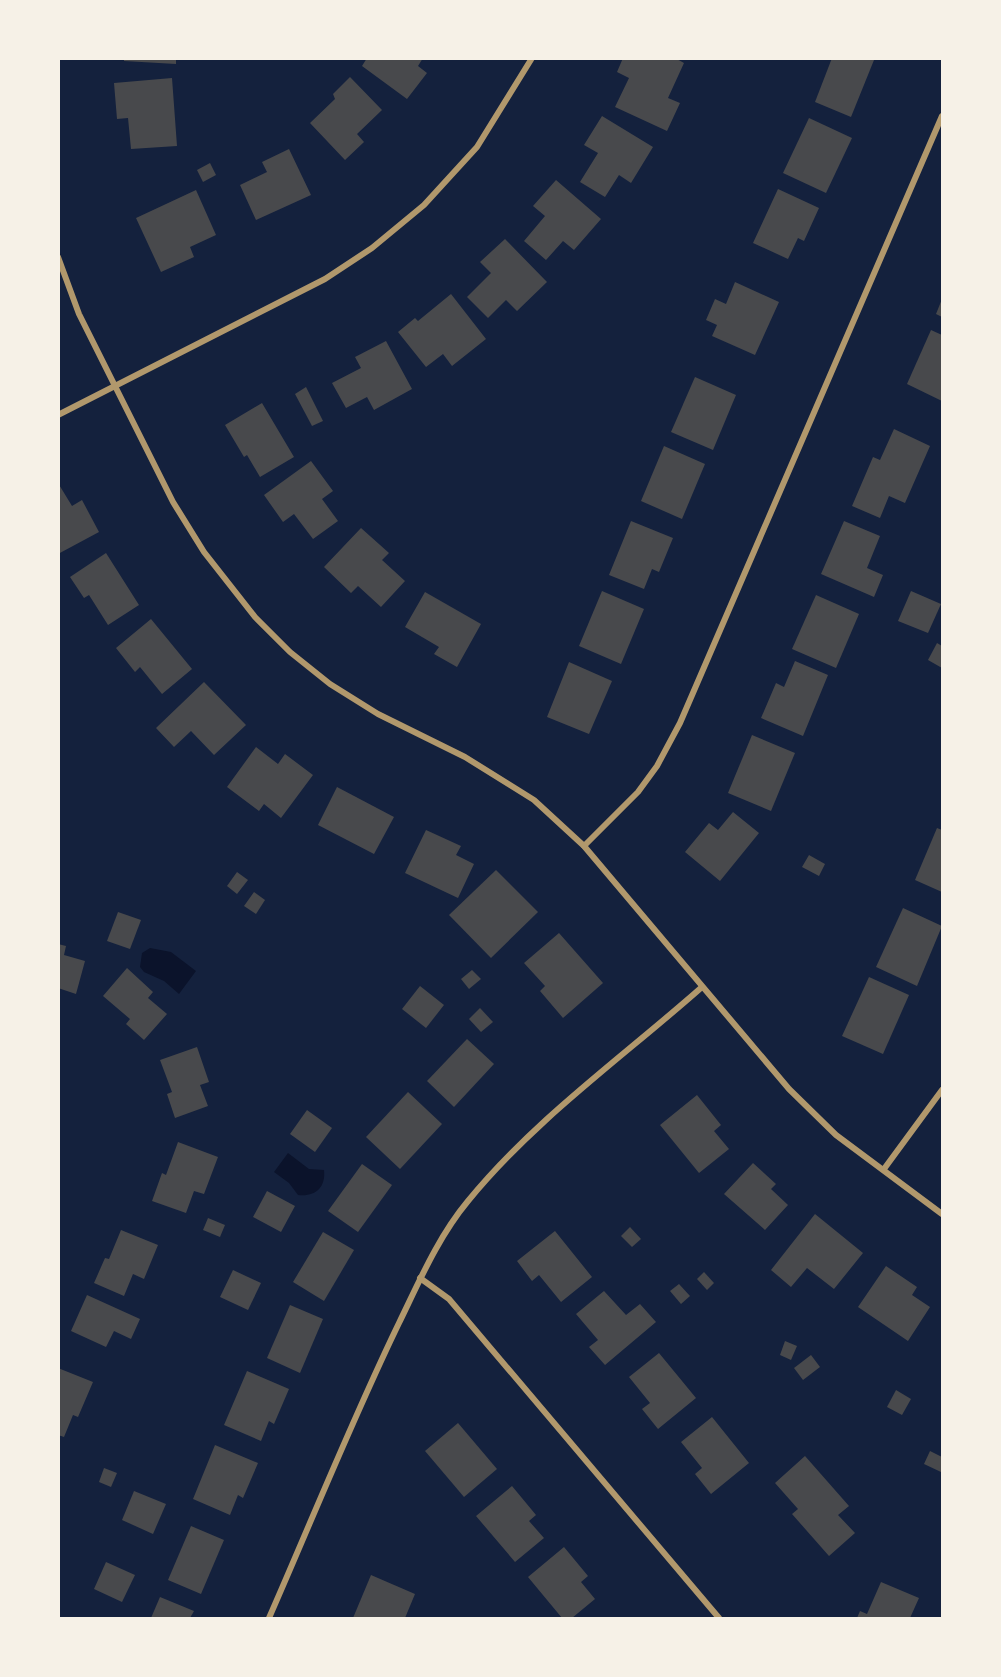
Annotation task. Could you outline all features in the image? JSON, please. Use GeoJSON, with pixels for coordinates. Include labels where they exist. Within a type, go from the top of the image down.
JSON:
{"type":"FeatureCollection","features":[{"type":"Feature","properties":{"kind":"street"},"geometry":{"type":"LineString","coordinates":[[58,415],[325,279],[372,248],[424,206],[477,147],[532,58]]}},
{"type":"Feature","properties":{"kind":"street"},"geometry":{"type":"LineString","coordinates":[[584,846],[638,792],[657,766],[680,723],[942,116]]}},
{"type":"Feature","properties":{"kind":"street"},"geometry":{"type":"LineString","coordinates":[[58,257],[79,314],[173,502],[204,552],[249,609],[283,645],[330,684],[378,714],[501,777],[534,800],[584,846],[789,1089],[836,1135],[942,1214]]}},
{"type":"Feature","properties":{"kind":"street"},"geometry":{"type":"LineString","coordinates":[[270,1618],[384,1354],[420,1278],[466,1202],[514,1149],[575,1093],[702,987]]}},
{"type":"Feature","properties":{"kind":"street"},"geometry":{"type":"LineString","coordinates":[[884,1169],[942,1090]]}},
{"type":"Feature","properties":{"kind":"street"},"geometry":{"type":"LineString","coordinates":[[420,1278],[449,1299],[719,1618]]}},
{"type":"Feature","properties":{"kind":"water"},"geometry":{"type":"Polygon","coordinates":[[[150,948],[171,952],[196,971],[179,994],[164,981],[144,972],[140,967],[142,953],[150,948]]]}},
{"type":"Feature","properties":{"kind":"water"},"geometry":{"type":"Polygon","coordinates":[[[288,1153],[309,1169],[324,1170],[323,1182],[314,1193],[298,1195],[289,1183],[274,1172],[288,1153]]]}},
{"type":"Feature","properties":{"kind":"building"},"geometry":{"type":"Polygon","coordinates":[[[124,58],[176,58],[176,64],[124,61],[124,58]]]}},
{"type":"Feature","properties":{"kind":"building"},"geometry":{"type":"Polygon","coordinates":[[[367,58],[423,58],[418,66],[427,73],[407,99],[362,66],[367,58]]]}},
{"type":"Feature","properties":{"kind":"building"},"geometry":{"type":"Polygon","coordinates":[[[623,58],[675,58],[684,63],[668,98],[680,103],[667,131],[615,107],[629,78],[617,72],[623,58]]]}},
{"type":"Feature","properties":{"kind":"building"},"geometry":{"type":"Polygon","coordinates":[[[832,58],[874,60],[851,117],[815,102],[832,58]]]}},
{"type":"Feature","properties":{"kind":"building"},"geometry":{"type":"Polygon","coordinates":[[[350,77],[382,110],[357,134],[364,142],[345,160],[310,123],[335,99],[333,94],[350,77]]]}},
{"type":"Feature","properties":{"kind":"building"},"geometry":{"type":"Polygon","coordinates":[[[172,78],[177,146],[131,149],[128,118],[117,119],[114,83],[172,78]]]}},
{"type":"Feature","properties":{"kind":"building"},"geometry":{"type":"Polygon","coordinates":[[[602,116],[653,147],[631,183],[619,175],[605,197],[580,182],[598,153],[584,145],[602,116]]]}},
{"type":"Feature","properties":{"kind":"building"},"geometry":{"type":"Polygon","coordinates":[[[809,118],[852,138],[826,193],[783,173],[809,118]]]}},
{"type":"Feature","properties":{"kind":"building"},"geometry":{"type":"Polygon","coordinates":[[[289,149],[311,195],[256,220],[240,185],[267,172],[262,162],[289,149]]]}},
{"type":"Feature","properties":{"kind":"building"},"geometry":{"type":"Polygon","coordinates":[[[210,163],[216,175],[203,182],[197,170],[210,163]]]}},
{"type":"Feature","properties":{"kind":"building"},"geometry":{"type":"Polygon","coordinates":[[[556,180],[601,219],[574,250],[563,241],[546,260],[524,241],[545,216],[533,206],[556,180]]]}},
{"type":"Feature","properties":{"kind":"building"},"geometry":{"type":"Polygon","coordinates":[[[778,189],[819,208],[804,241],[798,238],[788,259],[753,243],[778,189]]]}},
{"type":"Feature","properties":{"kind":"building"},"geometry":{"type":"Polygon","coordinates":[[[196,190],[216,235],[190,247],[194,257],[161,272],[136,218],[196,190]]]}},
{"type":"Feature","properties":{"kind":"building"},"geometry":{"type":"Polygon","coordinates":[[[505,239],[547,282],[517,311],[506,300],[488,318],[467,297],[491,273],[480,262],[505,239]]]}},
{"type":"Feature","properties":{"kind":"building"},"geometry":{"type":"Polygon","coordinates":[[[735,282],[779,302],[755,355],[712,336],[717,325],[706,320],[715,299],[726,304],[735,282]]]}},
{"type":"Feature","properties":{"kind":"building"},"geometry":{"type":"Polygon","coordinates":[[[451,294],[486,339],[452,366],[443,354],[426,367],[398,332],[415,318],[418,321],[451,294]]]}},
{"type":"Feature","properties":{"kind":"building"},"geometry":{"type":"Polygon","coordinates":[[[942,299],[942,317],[936,314],[942,299]]]}},
{"type":"Feature","properties":{"kind":"building"},"geometry":{"type":"Polygon","coordinates":[[[931,330],[942,335],[942,401],[907,384],[931,330]]]}},
{"type":"Feature","properties":{"kind":"building"},"geometry":{"type":"Polygon","coordinates":[[[386,341],[412,389],[374,410],[367,397],[346,408],[332,383],[361,368],[355,357],[386,341]]]}},
{"type":"Feature","properties":{"kind":"building"},"geometry":{"type":"Polygon","coordinates":[[[695,377],[736,395],[713,450],[671,432],[695,377]]]}},
{"type":"Feature","properties":{"kind":"building"},"geometry":{"type":"Polygon","coordinates":[[[306,387],[323,421],[312,426],[295,394],[306,387]]]}},
{"type":"Feature","properties":{"kind":"building"},"geometry":{"type":"Polygon","coordinates":[[[262,403],[294,457],[260,477],[247,455],[244,457],[225,425],[262,403]]]}},
{"type":"Feature","properties":{"kind":"building"},"geometry":{"type":"Polygon","coordinates":[[[894,429],[930,446],[905,503],[889,496],[880,518],[852,506],[873,457],[880,460],[894,429]]]}},
{"type":"Feature","properties":{"kind":"building"},"geometry":{"type":"Polygon","coordinates":[[[664,446],[705,464],[682,519],[641,501],[664,446]]]}},
{"type":"Feature","properties":{"kind":"building"},"geometry":{"type":"Polygon","coordinates":[[[311,461],[333,491],[322,499],[338,521],[313,539],[294,514],[283,522],[264,495],[311,461]]]}},
{"type":"Feature","properties":{"kind":"building"},"geometry":{"type":"Polygon","coordinates":[[[58,483],[72,506],[82,500],[99,532],[58,554],[58,483]]]}},
{"type":"Feature","properties":{"kind":"building"},"geometry":{"type":"Polygon","coordinates":[[[631,521],[673,538],[659,572],[652,569],[644,589],[609,575],[631,521]]]}},
{"type":"Feature","properties":{"kind":"building"},"geometry":{"type":"Polygon","coordinates":[[[844,521],[880,536],[867,568],[883,575],[874,597],[821,574],[844,521]]]}},
{"type":"Feature","properties":{"kind":"building"},"geometry":{"type":"Polygon","coordinates":[[[361,528],[389,553],[382,560],[405,581],[381,607],[358,586],[351,593],[324,567],[361,528]]]}},
{"type":"Feature","properties":{"kind":"building"},"geometry":{"type":"Polygon","coordinates":[[[106,553],[139,605],[108,625],[89,595],[84,598],[70,577],[106,553]]]}},
{"type":"Feature","properties":{"kind":"building"},"geometry":{"type":"Polygon","coordinates":[[[602,591],[644,609],[621,664],[579,646],[602,591]]]}},
{"type":"Feature","properties":{"kind":"building"},"geometry":{"type":"Polygon","coordinates":[[[911,591],[941,604],[928,633],[898,621],[911,591]]]}},
{"type":"Feature","properties":{"kind":"building"},"geometry":{"type":"Polygon","coordinates":[[[425,592],[481,624],[457,667],[434,654],[439,647],[405,627],[425,592]]]}},
{"type":"Feature","properties":{"kind":"building"},"geometry":{"type":"Polygon","coordinates":[[[816,595],[859,614],[836,668],[792,649],[816,595]]]}},
{"type":"Feature","properties":{"kind":"building"},"geometry":{"type":"Polygon","coordinates":[[[151,619],[192,669],[162,694],[140,667],[135,672],[116,648],[151,619]]]}},
{"type":"Feature","properties":{"kind":"building"},"geometry":{"type":"Polygon","coordinates":[[[937,643],[942,646],[942,668],[928,660],[937,643]]]}},
{"type":"Feature","properties":{"kind":"building"},"geometry":{"type":"Polygon","coordinates":[[[795,661],[828,675],[803,736],[761,718],[776,683],[784,687],[795,661]]]}},
{"type":"Feature","properties":{"kind":"building"},"geometry":{"type":"Polygon","coordinates":[[[569,662],[612,681],[589,734],[547,717],[569,662]]]}},
{"type":"Feature","properties":{"kind":"building"},"geometry":{"type":"Polygon","coordinates":[[[204,682],[246,725],[214,755],[191,731],[174,747],[156,728],[204,682]]]}},
{"type":"Feature","properties":{"kind":"building"},"geometry":{"type":"Polygon","coordinates":[[[752,735],[795,753],[771,811],[728,793],[752,735]]]}},
{"type":"Feature","properties":{"kind":"building"},"geometry":{"type":"Polygon","coordinates":[[[256,747],[278,764],[285,754],[313,775],[281,818],[264,804],[259,811],[227,787],[256,747]]]}},
{"type":"Feature","properties":{"kind":"building"},"geometry":{"type":"Polygon","coordinates":[[[337,787],[394,817],[374,854],[318,825],[337,787]]]}},
{"type":"Feature","properties":{"kind":"building"},"geometry":{"type":"Polygon","coordinates":[[[733,812],[759,833],[720,881],[685,852],[709,823],[718,830],[733,812]]]}},
{"type":"Feature","properties":{"kind":"building"},"geometry":{"type":"Polygon","coordinates":[[[937,828],[942,830],[942,892],[915,880],[937,828]]]}},
{"type":"Feature","properties":{"kind":"building"},"geometry":{"type":"Polygon","coordinates":[[[426,830],[461,846],[456,855],[474,864],[458,898],[405,873],[426,830]]]}},
{"type":"Feature","properties":{"kind":"building"},"geometry":{"type":"Polygon","coordinates":[[[809,855],[825,864],[819,876],[802,867],[809,855]]]}},
{"type":"Feature","properties":{"kind":"building"},"geometry":{"type":"Polygon","coordinates":[[[496,870],[538,912],[491,958],[449,915],[496,870]]]}},
{"type":"Feature","properties":{"kind":"building"},"geometry":{"type":"Polygon","coordinates":[[[237,872],[248,880],[237,894],[227,886],[237,872]]]}},
{"type":"Feature","properties":{"kind":"building"},"geometry":{"type":"Polygon","coordinates":[[[254,892],[265,900],[256,914],[244,906],[254,892]]]}},
{"type":"Feature","properties":{"kind":"building"},"geometry":{"type":"Polygon","coordinates":[[[903,908],[942,926],[917,986],[876,967],[903,908]]]}},
{"type":"Feature","properties":{"kind":"building"},"geometry":{"type":"Polygon","coordinates":[[[118,912],[141,920],[130,949],[107,941],[118,912]]]}},
{"type":"Feature","properties":{"kind":"building"},"geometry":{"type":"Polygon","coordinates":[[[559,933],[603,983],[563,1018],[540,991],[545,986],[524,963],[559,933]]]}},
{"type":"Feature","properties":{"kind":"building"},"geometry":{"type":"Polygon","coordinates":[[[58,944],[66,946],[64,955],[85,961],[76,994],[58,988],[58,944]]]}},
{"type":"Feature","properties":{"kind":"building"},"geometry":{"type":"Polygon","coordinates":[[[127,968],[153,992],[148,998],[167,1014],[144,1040],[126,1024],[130,1019],[103,996],[127,968]]]}},
{"type":"Feature","properties":{"kind":"building"},"geometry":{"type":"Polygon","coordinates":[[[472,970],[481,979],[469,989],[461,979],[472,970]]]}},
{"type":"Feature","properties":{"kind":"building"},"geometry":{"type":"Polygon","coordinates":[[[869,977],[909,995],[883,1054],[842,1036],[869,977]]]}},
{"type":"Feature","properties":{"kind":"building"},"geometry":{"type":"Polygon","coordinates":[[[420,986],[444,1005],[426,1028],[402,1009],[420,986]]]}},
{"type":"Feature","properties":{"kind":"building"},"geometry":{"type":"Polygon","coordinates":[[[480,1008],[493,1022],[481,1032],[469,1019],[480,1008]]]}},
{"type":"Feature","properties":{"kind":"building"},"geometry":{"type":"Polygon","coordinates":[[[467,1039],[494,1064],[454,1107],[427,1081],[467,1039]]]}},
{"type":"Feature","properties":{"kind":"building"},"geometry":{"type":"Polygon","coordinates":[[[197,1047],[209,1082],[200,1085],[208,1106],[175,1118],[167,1094],[172,1092],[160,1060],[197,1047]]]}},
{"type":"Feature","properties":{"kind":"building"},"geometry":{"type":"Polygon","coordinates":[[[408,1092],[442,1124],[400,1169],[366,1137],[408,1092]]]}},
{"type":"Feature","properties":{"kind":"building"},"geometry":{"type":"Polygon","coordinates":[[[697,1095],[721,1125],[714,1131],[729,1149],[699,1173],[660,1125],[697,1095]]]}},
{"type":"Feature","properties":{"kind":"building"},"geometry":{"type":"Polygon","coordinates":[[[307,1110],[332,1128],[315,1152],[290,1134],[307,1110]]]}},
{"type":"Feature","properties":{"kind":"building"},"geometry":{"type":"Polygon","coordinates":[[[178,1142],[218,1157],[204,1194],[194,1191],[186,1213],[152,1201],[162,1173],[166,1175],[178,1142]]]}},
{"type":"Feature","properties":{"kind":"building"},"geometry":{"type":"Polygon","coordinates":[[[753,1163],[776,1184],[771,1189],[788,1205],[765,1230],[724,1194],[753,1163]]]}},
{"type":"Feature","properties":{"kind":"building"},"geometry":{"type":"Polygon","coordinates":[[[362,1164],[392,1185],[358,1232],[328,1211],[362,1164]]]}},
{"type":"Feature","properties":{"kind":"building"},"geometry":{"type":"Polygon","coordinates":[[[267,1191],[295,1206],[281,1232],[253,1217],[267,1191]]]}},
{"type":"Feature","properties":{"kind":"building"},"geometry":{"type":"Polygon","coordinates":[[[815,1214],[863,1253],[834,1289],[807,1268],[791,1287],[771,1270],[815,1214]]]}},
{"type":"Feature","properties":{"kind":"building"},"geometry":{"type":"Polygon","coordinates":[[[208,1218],[225,1225],[220,1237],[203,1230],[208,1218]]]}},
{"type":"Feature","properties":{"kind":"building"},"geometry":{"type":"Polygon","coordinates":[[[630,1227],[641,1239],[632,1247],[621,1236],[630,1227]]]}},
{"type":"Feature","properties":{"kind":"building"},"geometry":{"type":"Polygon","coordinates":[[[121,1230],[158,1245],[144,1279],[133,1274],[124,1296],[94,1283],[105,1258],[109,1259],[121,1230]]]}},
{"type":"Feature","properties":{"kind":"building"},"geometry":{"type":"Polygon","coordinates":[[[555,1231],[592,1277],[561,1302],[539,1275],[532,1281],[517,1261],[555,1231]]]}},
{"type":"Feature","properties":{"kind":"building"},"geometry":{"type":"Polygon","coordinates":[[[323,1232],[354,1250],[324,1301],[293,1282],[323,1232]]]}},
{"type":"Feature","properties":{"kind":"building"},"geometry":{"type":"Polygon","coordinates":[[[886,1266],[917,1287],[912,1295],[930,1307],[908,1341],[858,1307],[886,1266]]]}},
{"type":"Feature","properties":{"kind":"building"},"geometry":{"type":"Polygon","coordinates":[[[233,1270],[261,1283],[248,1310],[220,1297],[233,1270]]]}},
{"type":"Feature","properties":{"kind":"building"},"geometry":{"type":"Polygon","coordinates":[[[704,1272],[714,1283],[707,1290],[697,1279],[704,1272]]]}},
{"type":"Feature","properties":{"kind":"building"},"geometry":{"type":"Polygon","coordinates":[[[679,1284],[690,1296],[681,1304],[670,1291],[679,1284]]]}},
{"type":"Feature","properties":{"kind":"building"},"geometry":{"type":"Polygon","coordinates":[[[604,1291],[626,1315],[640,1304],[656,1322],[605,1365],[589,1347],[598,1340],[576,1314],[604,1291]]]}},
{"type":"Feature","properties":{"kind":"building"},"geometry":{"type":"Polygon","coordinates":[[[87,1295],[140,1319],[131,1339],[114,1331],[106,1347],[71,1331],[87,1295]]]}},
{"type":"Feature","properties":{"kind":"building"},"geometry":{"type":"Polygon","coordinates":[[[290,1305],[323,1319],[300,1373],[267,1358],[290,1305]]]}},
{"type":"Feature","properties":{"kind":"building"},"geometry":{"type":"Polygon","coordinates":[[[785,1341],[797,1346],[791,1360],[780,1355],[785,1341]]]}},
{"type":"Feature","properties":{"kind":"building"},"geometry":{"type":"Polygon","coordinates":[[[659,1353],[696,1398],[658,1429],[642,1409],[650,1403],[629,1377],[659,1353]]]}},
{"type":"Feature","properties":{"kind":"building"},"geometry":{"type":"Polygon","coordinates":[[[811,1355],[820,1367],[803,1380],[794,1368],[811,1355]]]}},
{"type":"Feature","properties":{"kind":"building"},"geometry":{"type":"Polygon","coordinates":[[[58,1368],[93,1382],[78,1417],[73,1415],[64,1437],[58,1435],[58,1368]]]}},
{"type":"Feature","properties":{"kind":"building"},"geometry":{"type":"Polygon","coordinates":[[[247,1371],[289,1389],[274,1424],[269,1421],[261,1441],[224,1425],[247,1371]]]}},
{"type":"Feature","properties":{"kind":"building"},"geometry":{"type":"Polygon","coordinates":[[[896,1390],[911,1399],[902,1415],[887,1407],[896,1390]]]}},
{"type":"Feature","properties":{"kind":"building"},"geometry":{"type":"Polygon","coordinates":[[[712,1417],[749,1463],[711,1494],[695,1474],[702,1468],[681,1442],[712,1417]]]}},
{"type":"Feature","properties":{"kind":"building"},"geometry":{"type":"Polygon","coordinates":[[[458,1423],[497,1469],[464,1497],[425,1451],[458,1423]]]}},
{"type":"Feature","properties":{"kind":"building"},"geometry":{"type":"Polygon","coordinates":[[[215,1445],[258,1463],[243,1498],[238,1495],[230,1515],[193,1499],[215,1445]]]}},
{"type":"Feature","properties":{"kind":"building"},"geometry":{"type":"Polygon","coordinates":[[[930,1451],[942,1457],[941,1472],[924,1464],[930,1451]]]}},
{"type":"Feature","properties":{"kind":"building"},"geometry":{"type":"Polygon","coordinates":[[[805,1456],[849,1506],[838,1515],[855,1533],[829,1556],[792,1514],[798,1509],[775,1483],[805,1456]]]}},
{"type":"Feature","properties":{"kind":"building"},"geometry":{"type":"Polygon","coordinates":[[[104,1468],[117,1473],[111,1487],[99,1482],[104,1468]]]}},
{"type":"Feature","properties":{"kind":"building"},"geometry":{"type":"Polygon","coordinates":[[[512,1486],[536,1515],[529,1521],[544,1538],[515,1562],[476,1516],[512,1486]]]}},
{"type":"Feature","properties":{"kind":"building"},"geometry":{"type":"Polygon","coordinates":[[[134,1491],[166,1504],[153,1534],[122,1520],[134,1491]]]}},
{"type":"Feature","properties":{"kind":"building"},"geometry":{"type":"Polygon","coordinates":[[[191,1526],[224,1540],[201,1594],[168,1580],[191,1526]]]}},
{"type":"Feature","properties":{"kind":"building"},"geometry":{"type":"Polygon","coordinates":[[[564,1547],[588,1576],[581,1582],[595,1599],[572,1618],[562,1618],[528,1577],[564,1547]]]}},
{"type":"Feature","properties":{"kind":"building"},"geometry":{"type":"Polygon","coordinates":[[[106,1562],[135,1575],[122,1602],[94,1589],[106,1562]]]}},
{"type":"Feature","properties":{"kind":"building"},"geometry":{"type":"Polygon","coordinates":[[[371,1575],[415,1594],[405,1618],[353,1618],[371,1575]]]}},
{"type":"Feature","properties":{"kind":"building"},"geometry":{"type":"Polygon","coordinates":[[[881,1582],[919,1598],[910,1618],[857,1618],[860,1611],[867,1614],[881,1582]]]}},
{"type":"Feature","properties":{"kind":"building"},"geometry":{"type":"Polygon","coordinates":[[[160,1597],[194,1611],[190,1618],[151,1618],[160,1597]]]}}]}
